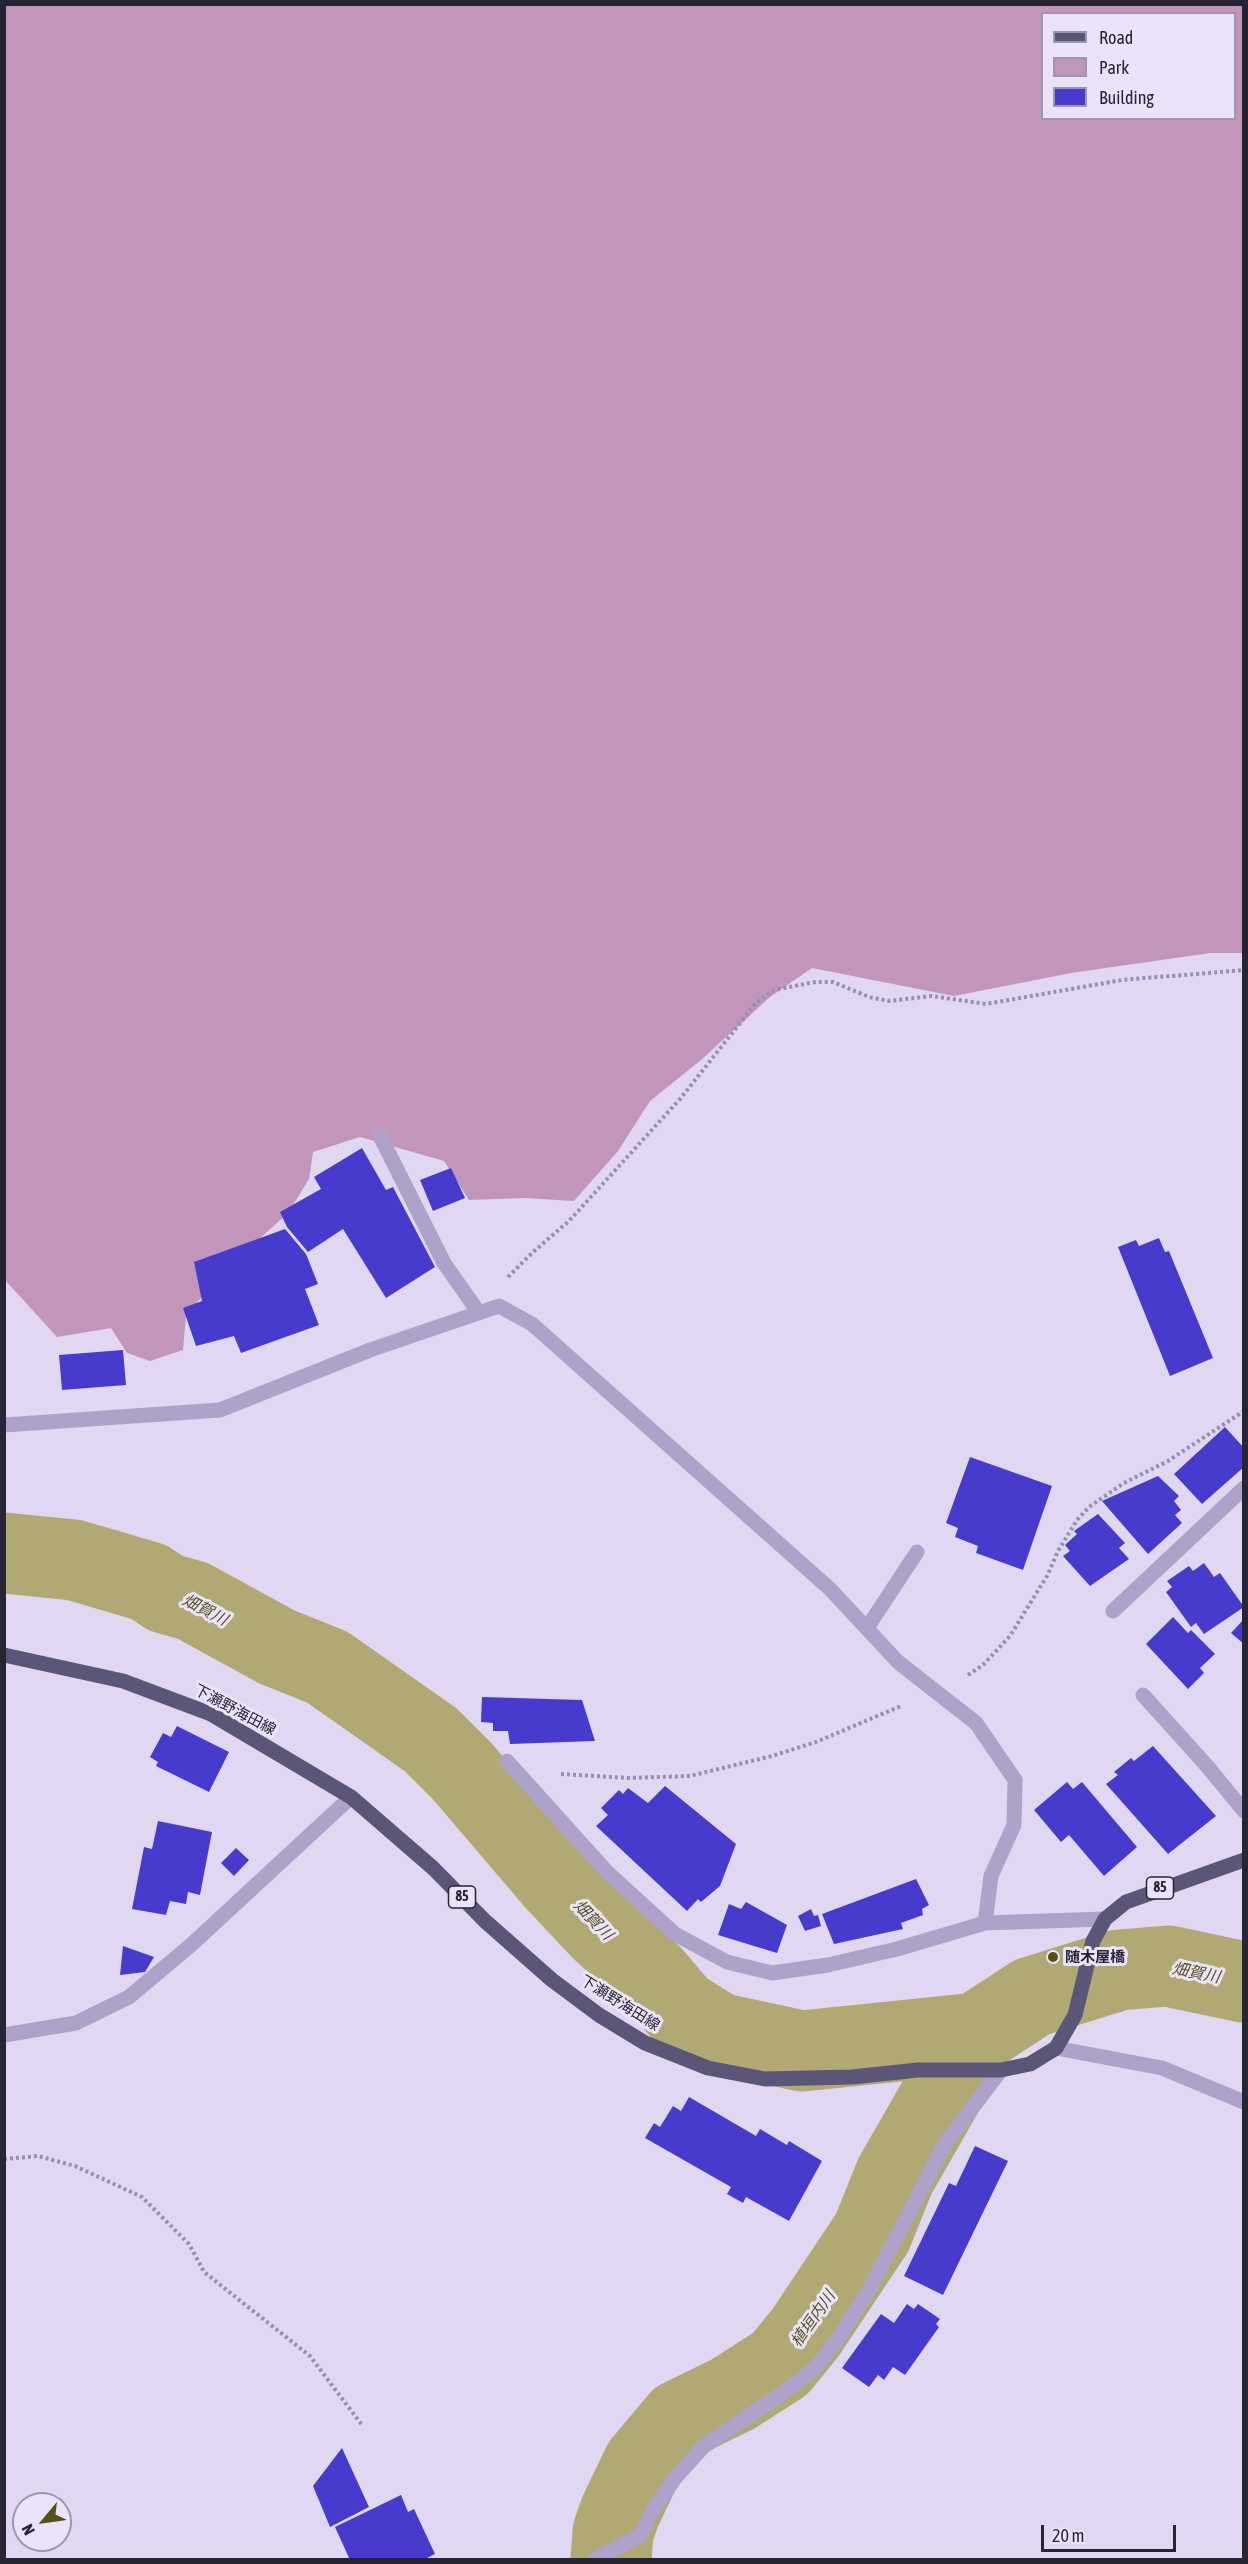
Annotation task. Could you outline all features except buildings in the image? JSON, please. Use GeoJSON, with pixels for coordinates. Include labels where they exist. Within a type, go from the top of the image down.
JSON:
{"type":"FeatureCollection","features":[{"type":"Feature","properties":{"kind":"main road","name":"下瀬野海田線"},"geometry":{"type":"LineString","coordinates":[[4,1655],[123,1681],[211,1714],[351,1797],[433,1868],[485,1922],[552,1980],[599,2015],[645,2043],[708,2068],[765,2079],[852,2077],[932,2070],[1001,2070],[1030,2064],[1056,2048],[1076,2015],[1093,1941],[1105,1919],[1126,1902],[1244,1860]]}},
{"type":"Feature","properties":{"kind":"street"},"geometry":{"type":"LineString","coordinates":[[380,1136],[444,1263],[479,1313]]}},
{"type":"Feature","properties":{"kind":"street"},"geometry":{"type":"LineString","coordinates":[[4,1425],[220,1410],[370,1350],[499,1306],[532,1323],[830,1588],[898,1662],[976,1723],[1015,1780],[1014,1825],[991,1876],[984,1923]]}},
{"type":"Feature","properties":{"kind":"street"},"geometry":{"type":"LineString","coordinates":[[1113,1611],[1244,1488]]}},
{"type":"Feature","properties":{"kind":"street"},"geometry":{"type":"LineString","coordinates":[[867,1628],[917,1552]]}},
{"type":"Feature","properties":{"kind":"street"},"geometry":{"type":"LineString","coordinates":[[1143,1695],[1244,1811]]}},
{"type":"Feature","properties":{"kind":"street"},"geometry":{"type":"LineString","coordinates":[[507,1761],[607,1872],[675,1934],[727,1962],[772,1973],[897,1948],[984,1923],[1105,1919]]}},
{"type":"Feature","properties":{"kind":"street"},"geometry":{"type":"LineString","coordinates":[[4,2035],[76,2023],[129,1997],[191,1945],[351,1797]]}},
{"type":"Feature","properties":{"kind":"street"},"geometry":{"type":"LineString","coordinates":[[1056,2048],[1162,2068],[1244,2102]]}},
{"type":"Feature","properties":{"kind":"street"},"geometry":{"type":"LineString","coordinates":[[594,2559],[640,2536],[653,2510],[675,2478],[703,2447],[793,2386],[817,2366],[838,2339],[868,2292],[945,2144],[1001,2070]]}},
{"type":"Feature","properties":{"kind":"path"},"geometry":{"type":"LineString","coordinates":[[499,1306],[505,1280],[569,1221],[680,1099],[756,1003],[774,990],[815,982],[833,982],[869,997],[888,1000],[932,996],[986,1004],[1122,980],[1244,970]]}},
{"type":"Feature","properties":{"kind":"path"},"geometry":{"type":"LineString","coordinates":[[4,2159],[38,2156],[75,2166],[142,2197],[189,2244],[204,2272],[310,2356],[362,2425]]}},
{"type":"Feature","properties":{"kind":"green space"},"geometry":{"type":"Polygon","coordinates":[[[5,5],[1243,5],[1243,953],[1210,953],[1071,973],[954,996],[812,968],[770,997],[701,1060],[650,1101],[618,1151],[574,1201],[524,1198],[469,1200],[444,1161],[360,1137],[313,1152],[309,1179],[288,1213],[227,1268],[186,1315],[183,1350],[150,1361],[127,1353],[111,1328],[57,1337],[5,1280],[5,5]]]}},
{"type":"Feature","properties":{"kind":"waterway","name":"畑賀川"},"geometry":{"type":"LineString","coordinates":[[4,1553],[74,1560],[149,1582],[165,1593],[193,1601],[277,1647],[327,1667],[431,1740],[462,1771],[555,1880],[602,1930],[652,1976],[681,2010],[718,2033],[802,2051],[977,2033],[1032,1997],[1119,1970],[1168,1966],[1244,1982]]}},
{"type":"Feature","properties":{"kind":"waterway","name":"植垣内川"},"geometry":{"type":"LineString","coordinates":[[611,2560],[613,2532],[643,2464],[680,2420],[733,2394],[780,2364],[806,2332],[872,2233],[895,2176],[977,2033]]}},
{"type":"Feature","properties":{"kind":"place","name":"随木屋橋"},"geometry":{"type":"Point","coordinates":[1053,1957]}}]}
